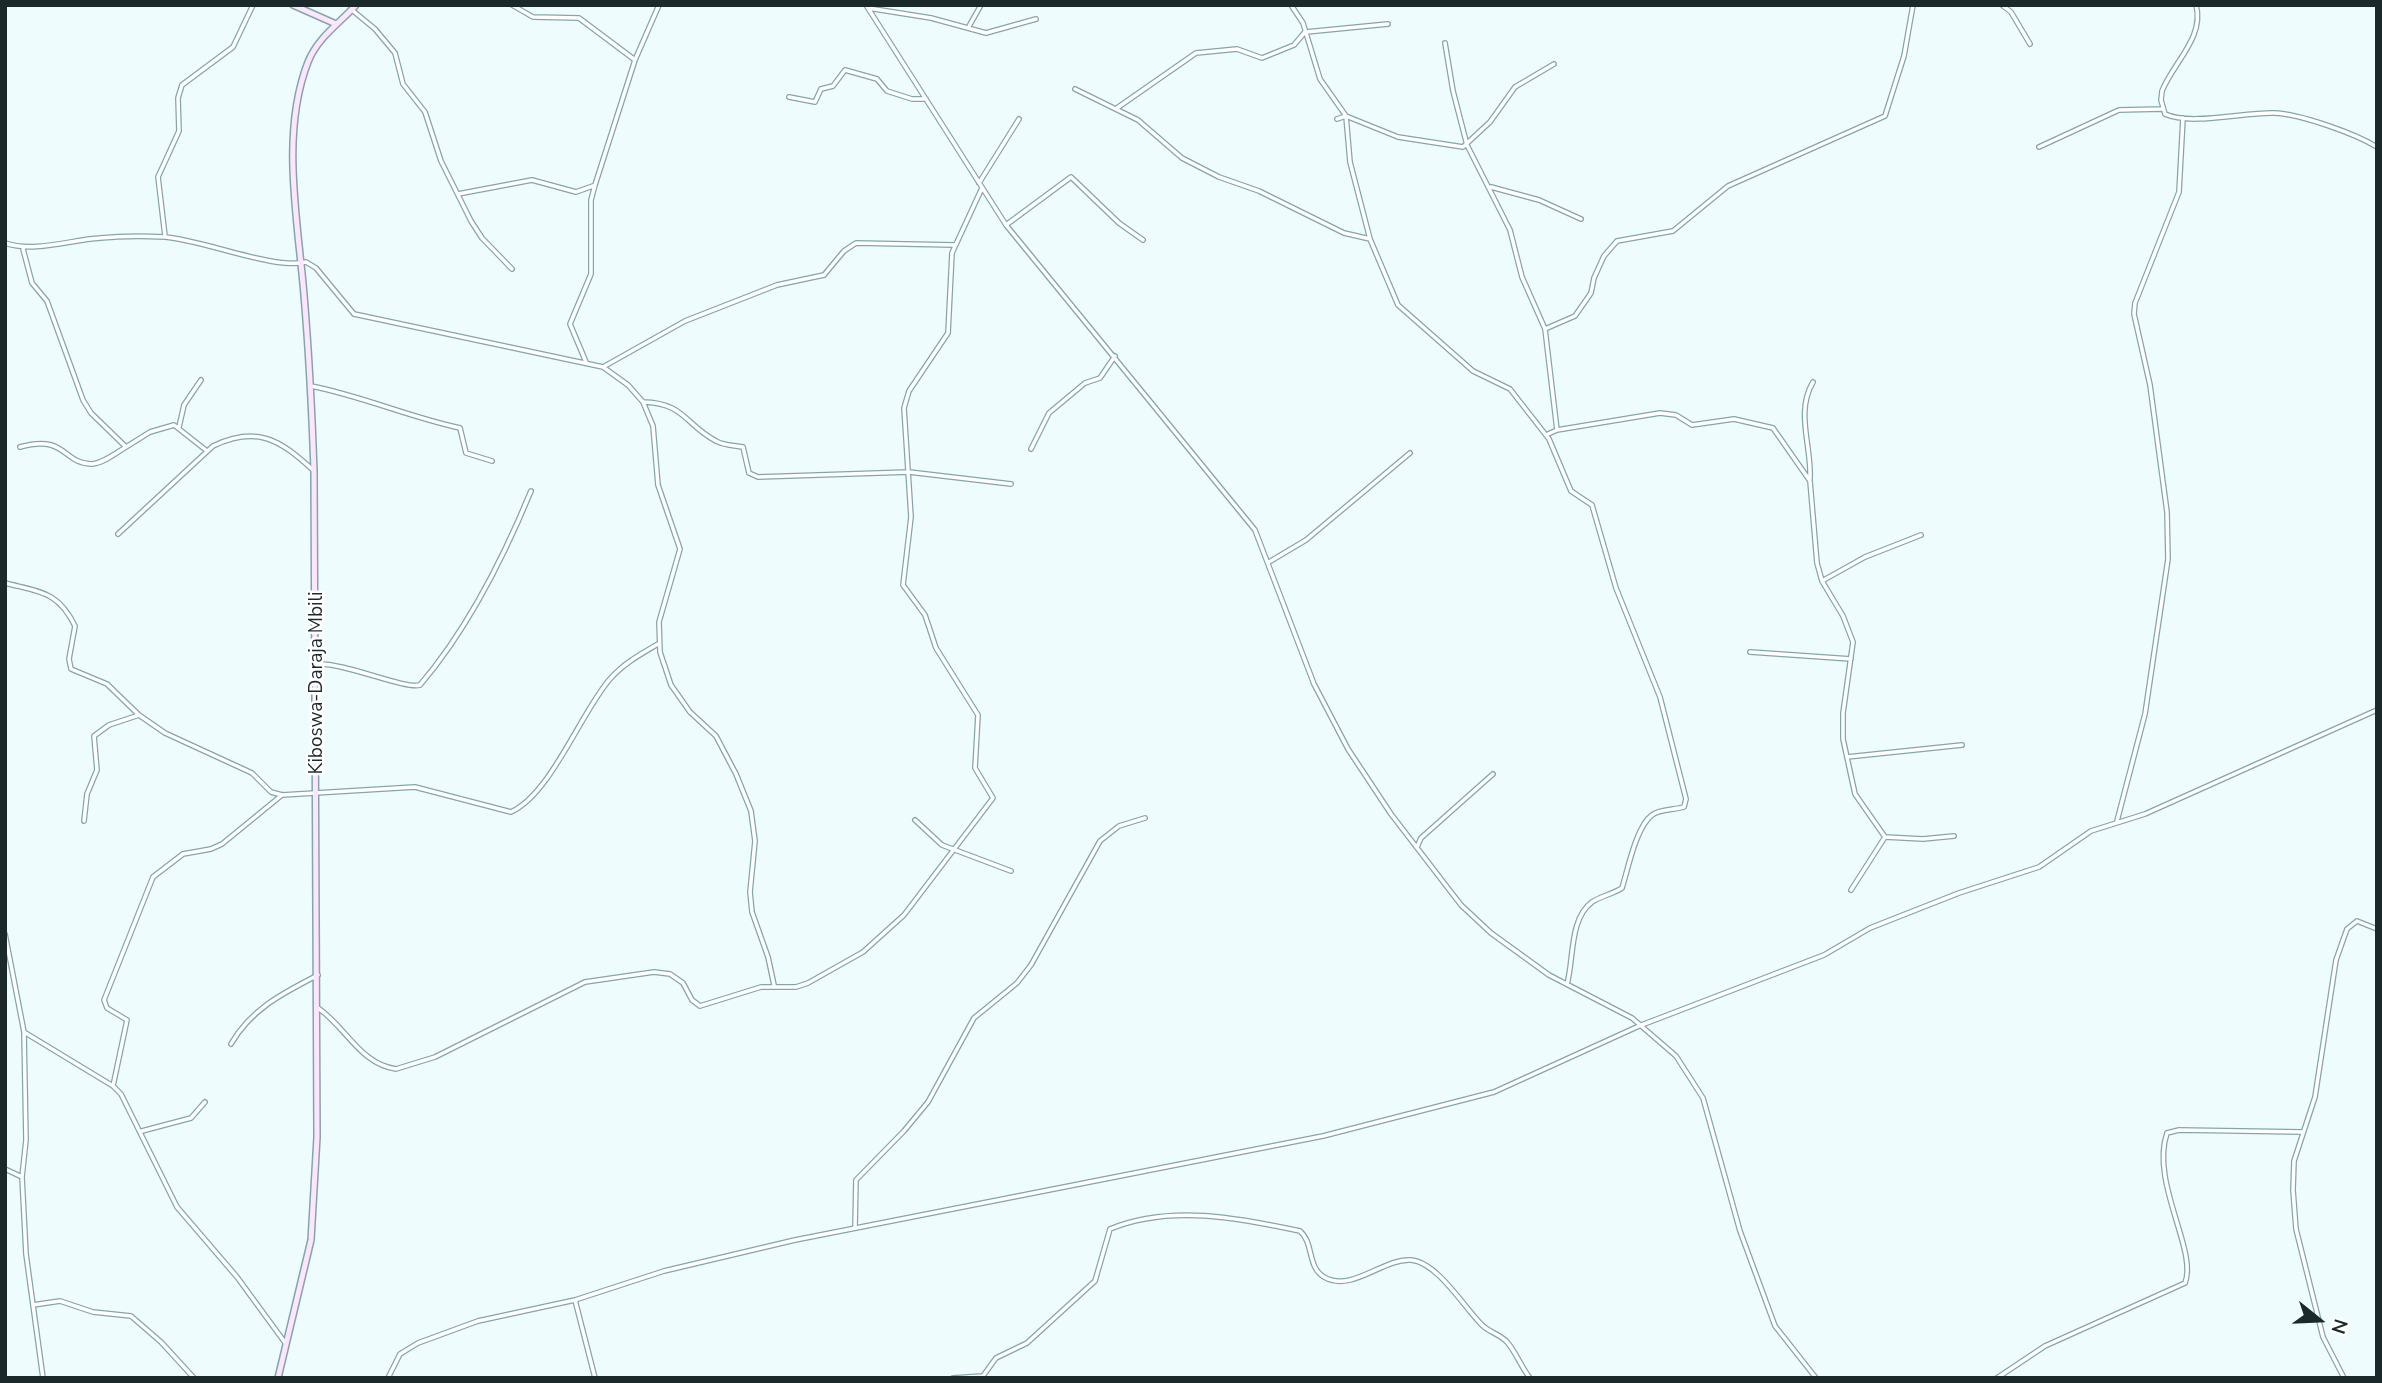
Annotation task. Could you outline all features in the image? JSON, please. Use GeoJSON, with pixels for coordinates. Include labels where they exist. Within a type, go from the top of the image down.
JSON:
{"type":"FeatureCollection","features":[{"type":"Feature","properties":{"kind":"main road"},"geometry":{"type":"LineString","coordinates":[[293,5],[336,24]]}},
{"type":"Feature","properties":{"kind":"main road","name":"Kiboswa-Daraja Mbili"},"geometry":{"type":"LineString","coordinates":[[278,1378],[305,1271],[313,1217],[318,1008],[314,471],[311,386],[293,163],[296,124],[307,64],[318,43],[354,8]]}},
{"type":"Feature","properties":{"kind":"street"},"geometry":{"type":"LineString","coordinates":[[165,237],[158,177],[178,131],[178,93],[183,85],[233,47],[253,5]]}},
{"type":"Feature","properties":{"kind":"street"},"geometry":{"type":"LineString","coordinates":[[512,5],[533,18],[579,18],[635,60]]}},
{"type":"Feature","properties":{"kind":"street"},"geometry":{"type":"LineString","coordinates":[[586,362],[570,332],[570,324],[591,274],[591,200],[635,60],[659,5]]}},
{"type":"Feature","properties":{"kind":"street"},"geometry":{"type":"LineString","coordinates":[[968,28],[981,5]]}},
{"type":"Feature","properties":{"kind":"street"},"geometry":{"type":"LineString","coordinates":[[1291,5],[1306,32],[1320,79],[1346,116],[1350,162],[1370,239],[1388,287],[1407,315],[1437,336],[1473,371],[1510,389],[1546,435],[1571,491],[1589,501],[1595,513],[1616,588],[1660,697],[1686,799],[1684,807],[1653,813],[1635,844],[1622,888],[1593,901],[1584,912],[1572,948],[1567,984]]}},
{"type":"Feature","properties":{"kind":"street"},"geometry":{"type":"LineString","coordinates":[[1545,329],[1575,316],[1591,293],[1594,278],[1604,256],[1617,241],[1673,231],[1728,186],[1885,117],[1904,56],[1913,5]]}},
{"type":"Feature","properties":{"kind":"street"},"geometry":{"type":"LineString","coordinates":[[2002,5],[2011,12],[2030,44]]}},
{"type":"Feature","properties":{"kind":"street"},"geometry":{"type":"LineString","coordinates":[[2196,5],[2199,15],[2197,29],[2167,79],[2161,100],[2162,109],[2170,116],[2183,118],[2275,113],[2296,117],[2377,147]]}},
{"type":"Feature","properties":{"kind":"street"},"geometry":{"type":"LineString","coordinates":[[867,6],[988,33],[1036,19]]}},
{"type":"Feature","properties":{"kind":"street"},"geometry":{"type":"LineString","coordinates":[[867,6],[1006,225],[1255,530],[1307,667],[1348,749],[1383,804],[1461,905],[1491,933],[1567,984],[1632,1018],[1676,1056],[1703,1098],[1740,1231],[1775,1326],[1816,1378]]}},
{"type":"Feature","properties":{"kind":"street"},"geometry":{"type":"LineString","coordinates":[[354,8],[395,53],[403,84],[425,112],[441,161],[458,194],[482,238],[512,269]]}},
{"type":"Feature","properties":{"kind":"street"},"geometry":{"type":"LineString","coordinates":[[1117,108],[1196,53],[1237,49],[1262,58],[1294,45],[1306,32],[1388,24]]}},
{"type":"Feature","properties":{"kind":"street"},"geometry":{"type":"LineString","coordinates":[[1445,43],[1453,91],[1467,145],[1476,166],[1491,187],[1510,230],[1522,277],[1545,329],[1556,430]]}},
{"type":"Feature","properties":{"kind":"street"},"geometry":{"type":"LineString","coordinates":[[1337,119],[1346,116],[1398,136],[1463,147],[1490,122],[1516,87],[1554,64]]}},
{"type":"Feature","properties":{"kind":"street"},"geometry":{"type":"LineString","coordinates":[[789,97],[815,102],[821,89],[833,86],[845,71],[877,79],[887,91],[912,99],[926,99]]}},
{"type":"Feature","properties":{"kind":"street"},"geometry":{"type":"LineString","coordinates":[[1075,89],[1138,120],[1182,158],[1344,233],[1370,239]]}},
{"type":"Feature","properties":{"kind":"street"},"geometry":{"type":"LineString","coordinates":[[2039,147],[2119,110],[2162,109]]}},
{"type":"Feature","properties":{"kind":"street"},"geometry":{"type":"LineString","coordinates":[[2117,821],[2145,714],[2168,559],[2166,499],[2150,385],[2134,314],[2135,303],[2179,192],[2183,118]]}},
{"type":"Feature","properties":{"kind":"street"},"geometry":{"type":"LineString","coordinates":[[318,1008],[341,1026],[362,1054],[397,1069],[435,1057],[585,982],[654,972],[670,974],[683,983],[692,1000],[700,1006],[774,985],[796,987],[863,952],[904,915],[993,798],[975,768],[978,715],[936,648],[925,615],[903,585],[911,517],[904,408],[909,391],[948,333],[950,266],[954,245],[981,185],[1019,119]]}},
{"type":"Feature","properties":{"kind":"street"},"geometry":{"type":"LineString","coordinates":[[1006,225],[1071,177],[1119,223],[1143,240]]}},
{"type":"Feature","properties":{"kind":"street"},"geometry":{"type":"LineString","coordinates":[[458,194],[532,180],[576,192],[584,192],[595,185]]}},
{"type":"Feature","properties":{"kind":"street"},"geometry":{"type":"LineString","coordinates":[[1491,187],[1539,200],[1581,219]]}},
{"type":"Feature","properties":{"kind":"street"},"geometry":{"type":"LineString","coordinates":[[5,243],[23,249],[103,237],[165,237],[287,265],[311,264],[346,307],[363,317],[544,357],[586,362],[603,367],[628,386],[643,402],[653,426],[658,485],[680,549],[659,622],[658,644],[671,685],[690,712],[716,736],[740,781],[751,811],[755,841],[750,892],[752,912],[768,957],[774,985]]}},
{"type":"Feature","properties":{"kind":"street"},"geometry":{"type":"LineString","coordinates":[[603,367],[685,320],[777,285],[824,275],[844,251],[856,243],[954,245]]}},
{"type":"Feature","properties":{"kind":"street"},"geometry":{"type":"LineString","coordinates":[[23,249],[32,283],[51,310],[83,400],[91,414],[126,447]]}},
{"type":"Feature","properties":{"kind":"street"},"geometry":{"type":"LineString","coordinates":[[1031,449],[1049,413],[1085,383],[1100,378],[1115,356]]}},
{"type":"Feature","properties":{"kind":"street"},"geometry":{"type":"LineString","coordinates":[[179,427],[184,405],[201,380]]}},
{"type":"Feature","properties":{"kind":"street"},"geometry":{"type":"LineString","coordinates":[[1813,382],[1807,392],[1803,417],[1811,462],[1810,481],[1817,563],[1822,581],[1850,629],[1853,642],[1843,713],[1847,757],[1855,794],[1885,837]]}},
{"type":"Feature","properties":{"kind":"street"},"geometry":{"type":"LineString","coordinates":[[311,386],[351,393],[430,421],[460,428],[466,453],[492,461]]}},
{"type":"Feature","properties":{"kind":"street"},"geometry":{"type":"LineString","coordinates":[[643,402],[669,405],[689,417],[717,442],[743,447],[749,473],[758,477],[909,472],[1011,484]]}},
{"type":"Feature","properties":{"kind":"street"},"geometry":{"type":"LineString","coordinates":[[1546,435],[1556,430],[1660,413],[1676,415],[1692,425],[1723,419],[1760,422],[1773,428],[1810,481]]}},
{"type":"Feature","properties":{"kind":"street"},"geometry":{"type":"LineString","coordinates":[[20,447],[38,442],[55,444],[89,464],[98,463],[167,425],[179,427],[207,451]]}},
{"type":"Feature","properties":{"kind":"street"},"geometry":{"type":"LineString","coordinates":[[118,534],[207,451],[227,439],[261,437],[289,447],[314,471]]}},
{"type":"Feature","properties":{"kind":"street"},"geometry":{"type":"LineString","coordinates":[[1269,562],[1306,540],[1410,453]]}},
{"type":"Feature","properties":{"kind":"street"},"geometry":{"type":"LineString","coordinates":[[317,664],[379,675],[413,687],[420,685],[477,604],[509,542],[531,491]]}},
{"type":"Feature","properties":{"kind":"street"},"geometry":{"type":"LineString","coordinates":[[1822,581],[1865,557],[1921,535]]}},
{"type":"Feature","properties":{"kind":"street"},"geometry":{"type":"LineString","coordinates":[[5,583],[49,594],[60,602],[75,626],[69,659],[71,669],[107,684],[139,715],[187,746],[252,773],[271,792],[282,796],[415,788],[505,812],[518,809],[557,763],[611,678],[628,662],[658,644]]}},
{"type":"Feature","properties":{"kind":"street"},"geometry":{"type":"LineString","coordinates":[[1751,652],[1851,659]]}},
{"type":"Feature","properties":{"kind":"street"},"geometry":{"type":"LineString","coordinates":[[388,1378],[400,1354],[418,1343],[478,1321],[575,1300],[664,1271],[855,1228],[1303,1140],[1436,1109],[1523,1081],[1639,1026],[1824,955],[1870,928],[2039,867],[2082,836],[2117,821],[2145,814],[2377,710]]}},
{"type":"Feature","properties":{"kind":"street"},"geometry":{"type":"LineString","coordinates":[[84,821],[87,794],[97,770],[94,737],[109,725],[139,715]]}},
{"type":"Feature","properties":{"kind":"street"},"geometry":{"type":"LineString","coordinates":[[1847,757],[1962,745]]}},
{"type":"Feature","properties":{"kind":"street"},"geometry":{"type":"LineString","coordinates":[[1417,847],[1421,838],[1493,774]]}},
{"type":"Feature","properties":{"kind":"street"},"geometry":{"type":"LineString","coordinates":[[113,1086],[127,1020],[107,1009],[104,1000],[153,877],[183,854],[211,849],[222,844],[282,796]]}},
{"type":"Feature","properties":{"kind":"street"},"geometry":{"type":"LineString","coordinates":[[855,1228],[856,1180],[928,1102],[974,1018],[1017,982],[1031,965],[1100,841],[1119,826],[1145,818]]}},
{"type":"Feature","properties":{"kind":"street"},"geometry":{"type":"LineString","coordinates":[[915,820],[942,845],[1011,871]]}},
{"type":"Feature","properties":{"kind":"street"},"geometry":{"type":"LineString","coordinates":[[1885,837],[1954,836]]}},
{"type":"Feature","properties":{"kind":"street"},"geometry":{"type":"LineString","coordinates":[[1851,890],[1885,837]]}},
{"type":"Feature","properties":{"kind":"street"},"geometry":{"type":"LineString","coordinates":[[2344,1378],[2323,1337],[2296,1229],[2294,1161],[2315,1097],[2336,960],[2347,929],[2357,921],[2377,929]]}},
{"type":"Feature","properties":{"kind":"street"},"geometry":{"type":"LineString","coordinates":[[5,934],[24,1032],[26,1140],[22,1177],[26,1254],[43,1378]]}},
{"type":"Feature","properties":{"kind":"street"},"geometry":{"type":"LineString","coordinates":[[231,1044],[246,1020],[261,1007],[318,975]]}},
{"type":"Feature","properties":{"kind":"street"},"geometry":{"type":"LineString","coordinates":[[24,1032],[113,1086],[142,1131],[184,1217],[237,1277],[286,1344]]}},
{"type":"Feature","properties":{"kind":"street"},"geometry":{"type":"LineString","coordinates":[[142,1131],[191,1118],[205,1102]]}},
{"type":"Feature","properties":{"kind":"street"},"geometry":{"type":"LineString","coordinates":[[1997,1378],[2045,1346],[2185,1283],[2185,1249],[2165,1190],[2166,1133],[2179,1130],[2303,1132]]}},
{"type":"Feature","properties":{"kind":"street"},"geometry":{"type":"LineString","coordinates":[[5,1169],[22,1177]]}},
{"type":"Feature","properties":{"kind":"street"},"geometry":{"type":"LineString","coordinates":[[953,1378],[983,1376],[996,1357],[1027,1343],[1095,1281],[1110,1229],[1178,1215],[1245,1221],[1300,1231],[1305,1238],[1314,1268],[1330,1279],[1352,1278],[1408,1260],[1421,1263],[1448,1284],[1479,1323],[1507,1342],[1530,1378]]}},
{"type":"Feature","properties":{"kind":"street"},"geometry":{"type":"LineString","coordinates":[[575,1300],[595,1378]]}},
{"type":"Feature","properties":{"kind":"street"},"geometry":{"type":"LineString","coordinates":[[33,1305],[60,1301],[93,1312],[131,1316],[161,1342],[194,1378]]}}]}
